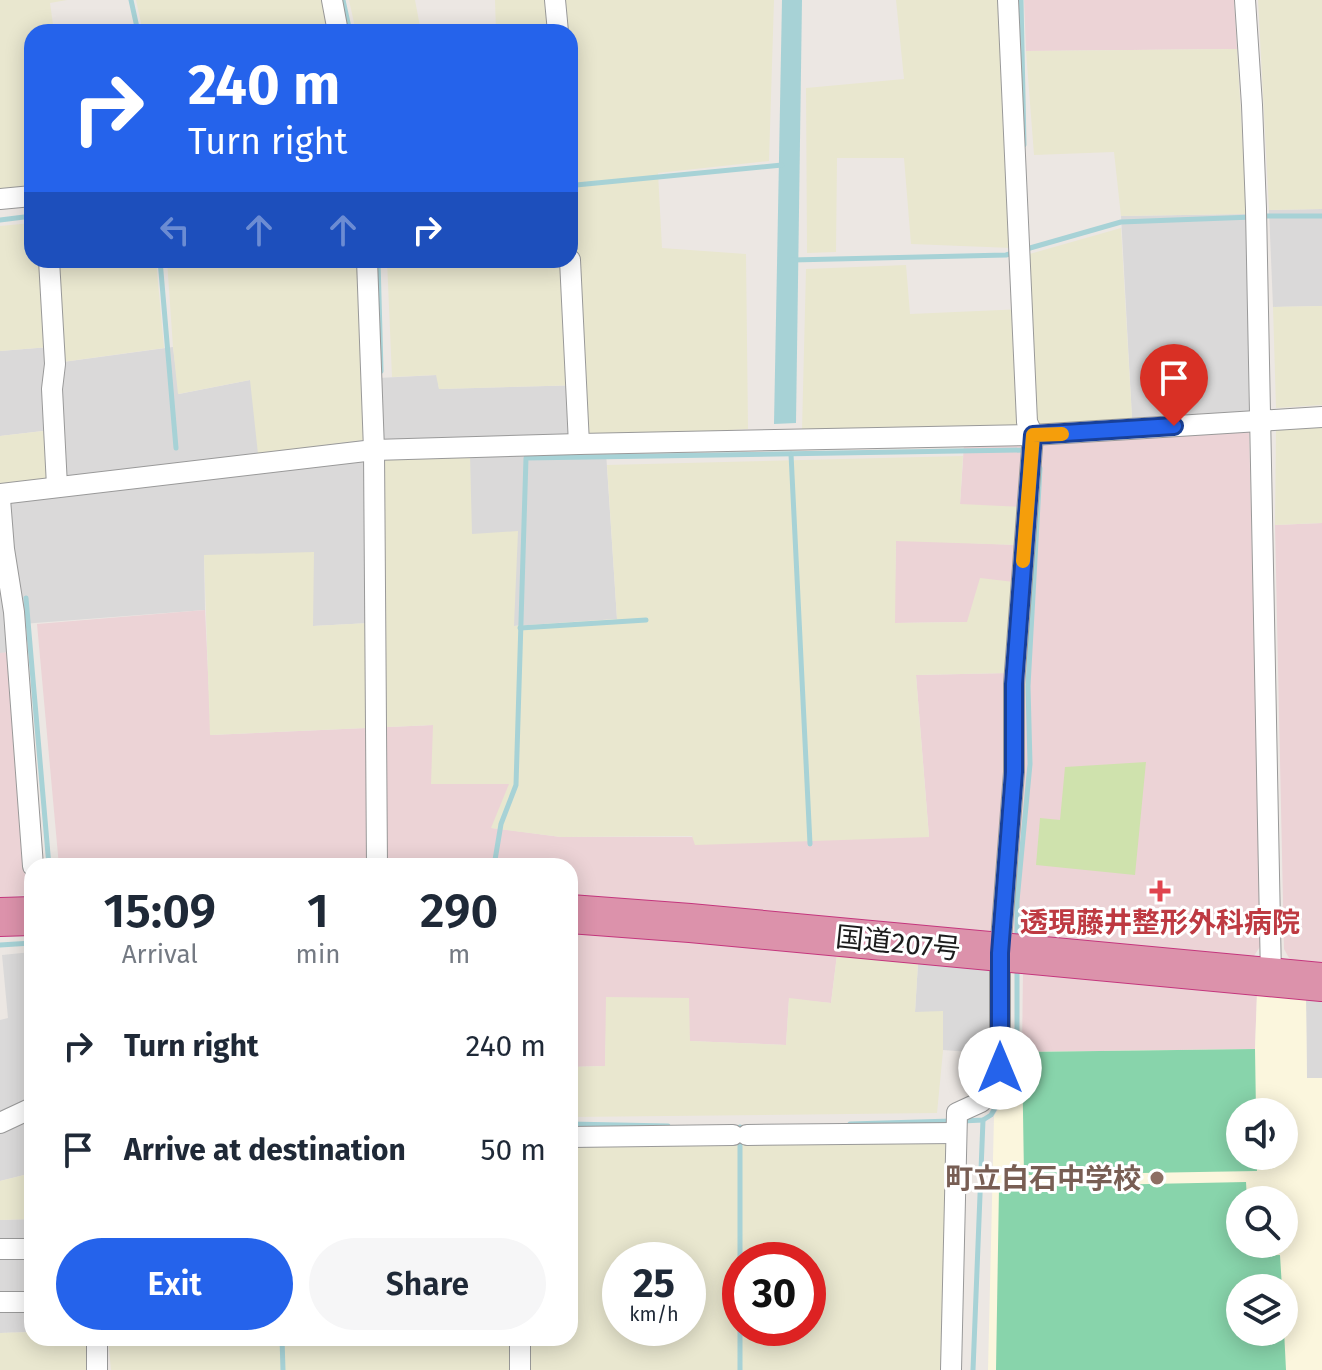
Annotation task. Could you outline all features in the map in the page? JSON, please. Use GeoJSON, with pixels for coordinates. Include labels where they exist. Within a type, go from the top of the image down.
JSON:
{"type":"FeatureCollection","features":[{"type":"Feature","properties":{"kind":"highway","name":"国道207号"},"geometry":{"type":"LineString","coordinates":[[578,915],[1322,982]]}},
{"type":"Feature","properties":{"kind":"highway"},"geometry":{"type":"LineString","coordinates":[[0,917],[24,916]]}},
{"type":"Feature","properties":{"kind":"street"},"geometry":{"type":"LineString","coordinates":[[332,0],[336,24]]}},
{"type":"Feature","properties":{"kind":"street"},"geometry":{"type":"LineString","coordinates":[[555,0],[557,24]]}},
{"type":"Feature","properties":{"kind":"street"},"geometry":{"type":"LineString","coordinates":[[578,1137],[740,1135],[956,1124],[981,1102],[1000,1068],[1012,954],[1014,684],[1032,445],[1027,422],[1008,0]]}},
{"type":"Feature","properties":{"kind":"street"},"geometry":{"type":"LineString","coordinates":[[1245,0],[1256,216],[1271,977]]}},
{"type":"Feature","properties":{"kind":"street"},"geometry":{"type":"LineString","coordinates":[[0,199],[24,197]]}},
{"type":"Feature","properties":{"kind":"street"},"geometry":{"type":"LineString","coordinates":[[49,268],[57,486]]}},
{"type":"Feature","properties":{"kind":"street"},"geometry":{"type":"LineString","coordinates":[[367,268],[374,450],[377,858]]}},
{"type":"Feature","properties":{"kind":"street"},"geometry":{"type":"LineString","coordinates":[[570,268],[579,444]]}},
{"type":"Feature","properties":{"kind":"street"},"geometry":{"type":"LineString","coordinates":[[32,858],[14,612],[0,496],[57,486],[374,450],[790,440],[1032,445],[1259,420],[1322,417]]}},
{"type":"Feature","properties":{"kind":"street"},"geometry":{"type":"LineString","coordinates":[[0,1123],[24,1112]]}},
{"type":"Feature","properties":{"kind":"street"},"geometry":{"type":"LineString","coordinates":[[951,1370],[956,1124]]}},
{"type":"Feature","properties":{"kind":"street"},"geometry":{"type":"LineString","coordinates":[[0,1249],[24,1249]]}},
{"type":"Feature","properties":{"kind":"street"},"geometry":{"type":"LineString","coordinates":[[0,1302],[24,1302]]}},
{"type":"Feature","properties":{"kind":"street"},"geometry":{"type":"LineString","coordinates":[[97,1346],[97,1370]]}},
{"type":"Feature","properties":{"kind":"street"},"geometry":{"type":"LineString","coordinates":[[520,1346],[520,1370]]}},
{"type":"Feature","properties":{"kind":"shaded area"},"geometry":{"type":"Polygon","coordinates":[[[0,0],[67,0],[50,3],[53,24],[24,24],[24,189],[0,191],[0,0]]]}},
{"type":"Feature","properties":{"kind":"shaded area"},"geometry":{"type":"Polygon","coordinates":[[[136,0],[325,0],[330,24],[141,24],[136,0]]]}},
{"type":"Feature","properties":{"kind":"shaded area"},"geometry":{"type":"Polygon","coordinates":[[[349,0],[415,0],[420,24],[354,24],[349,0]]]}},
{"type":"Feature","properties":{"kind":"shaded area"},"geometry":{"type":"Polygon","coordinates":[[[495,0],[774,0],[769,161],[658,173],[662,248],[746,254],[748,429],[587,436],[584,385],[439,389],[436,375],[392,377],[387,268],[578,268],[578,24],[496,24],[495,0]]]}},
{"type":"Feature","properties":{"kind":"shaded area"},"geometry":{"type":"Polygon","coordinates":[[[896,0],[1002,0],[1012,248],[911,244],[904,158],[837,158],[836,252],[807,253],[806,88],[904,79],[896,0]]]}},
{"type":"Feature","properties":{"kind":"shaded area"},"geometry":{"type":"Polygon","coordinates":[[[1024,0],[1234,0],[1237,49],[1026,51],[1024,0]]]}},
{"type":"Feature","properties":{"kind":"shaded area"},"geometry":{"type":"Polygon","coordinates":[[[1258,0],[1322,0],[1322,209],[1269,210],[1258,0]]]}},
{"type":"Feature","properties":{"kind":"shaded area"},"geometry":{"type":"Polygon","coordinates":[[[1237,49],[1247,214],[1121,216],[1114,152],[1034,155],[1026,51],[1237,49]]]}},
{"type":"Feature","properties":{"kind":"shaded area"},"geometry":{"type":"Polygon","coordinates":[[[1322,209],[1322,306],[1273,307],[1269,210],[1322,209]]]}},
{"type":"Feature","properties":{"kind":"shaded area"},"geometry":{"type":"Polygon","coordinates":[[[1247,214],[1249,411],[1132,418],[1121,216],[1247,214]]]}},
{"type":"Feature","properties":{"kind":"shaded area"},"geometry":{"type":"Polygon","coordinates":[[[24,224],[24,268],[157,268],[164,348],[62,362],[61,346],[0,351],[0,226],[24,224]]]}},
{"type":"Feature","properties":{"kind":"shaded area"},"geometry":{"type":"Polygon","coordinates":[[[1121,228],[1132,418],[1016,429],[802,430],[806,269],[906,265],[910,314],[1025,309],[1026,255],[1121,228]]]}},
{"type":"Feature","properties":{"kind":"shaded area"},"geometry":{"type":"Polygon","coordinates":[[[168,268],[362,268],[371,439],[258,454],[250,380],[178,394],[168,268]]]}},
{"type":"Feature","properties":{"kind":"shaded area"},"geometry":{"type":"Polygon","coordinates":[[[1322,306],[1322,405],[1276,408],[1273,307],[1322,306]]]}},
{"type":"Feature","properties":{"kind":"shaded area"},"geometry":{"type":"Polygon","coordinates":[[[62,346],[63,362],[173,347],[179,394],[250,380],[371,439],[370,623],[313,626],[204,555],[205,610],[22,624],[22,652],[0,653],[0,486],[51,430],[0,436],[0,351],[62,346]]]}},
{"type":"Feature","properties":{"kind":"shaded area"},"geometry":{"type":"Polygon","coordinates":[[[437,375],[439,389],[584,385],[605,437],[617,619],[513,626],[472,534],[382,459],[378,378],[437,375]]]}},
{"type":"Feature","properties":{"kind":"shaded area"},"geometry":{"type":"Polygon","coordinates":[[[1322,426],[1322,523],[1275,525],[1276,429],[1322,426]]]}},
{"type":"Feature","properties":{"kind":"shaded area"},"geometry":{"type":"Polygon","coordinates":[[[1249,427],[1261,945],[1254,956],[1238,962],[578,897],[578,858],[58,858],[37,624],[205,610],[211,735],[434,725],[510,783],[492,828],[561,837],[929,837],[916,675],[1008,673],[968,622],[894,623],[896,540],[1019,545],[960,504],[964,445],[1249,427]]]}},
{"type":"Feature","properties":{"kind":"shaded area"},"geometry":{"type":"Polygon","coordinates":[[[52,430],[52,480],[0,486],[0,436],[52,430]]]}},
{"type":"Feature","properties":{"kind":"shaded area"},"geometry":{"type":"Polygon","coordinates":[[[470,455],[472,534],[518,531],[514,626],[617,619],[607,465],[963,456],[960,504],[1023,507],[1020,545],[896,541],[895,623],[967,622],[980,578],[1014,582],[1009,673],[916,675],[929,837],[695,845],[692,836],[561,837],[491,828],[509,784],[431,784],[433,725],[210,735],[204,555],[314,552],[313,626],[370,623],[382,459],[470,455]]]}},
{"type":"Feature","properties":{"kind":"shaded area"},"geometry":{"type":"Polygon","coordinates":[[[1322,523],[1322,968],[1307,966],[1289,958],[1284,949],[1275,525],[1322,523]]]}},
{"type":"Feature","properties":{"kind":"shaded area"},"geometry":{"type":"Polygon","coordinates":[[[10,652],[26,858],[24,895],[0,897],[0,653],[10,652]]]}},
{"type":"Feature","properties":{"kind":"shaded area"},"geometry":{"type":"Polygon","coordinates":[[[578,932],[837,955],[831,1003],[789,999],[786,1045],[689,1041],[607,997],[605,1066],[578,1067],[578,932]]]}},
{"type":"Feature","properties":{"kind":"shaded area"},"geometry":{"type":"Polygon","coordinates":[[[24,953],[24,1103],[0,1114],[0,1020],[8,1018],[2,955],[24,953]]]}},
{"type":"Feature","properties":{"kind":"shaded area"},"geometry":{"type":"Polygon","coordinates":[[[837,955],[918,963],[915,1012],[943,1011],[937,1113],[578,1117],[578,1067],[605,1066],[606,997],[689,998],[690,1041],[786,1045],[789,998],[831,1003],[837,955]]]}},
{"type":"Feature","properties":{"kind":"shaded area"},"geometry":{"type":"Polygon","coordinates":[[[918,963],[998,970],[997,1054],[943,1050],[943,1012],[915,1012],[918,963]]]}},
{"type":"Feature","properties":{"kind":"shaded area"},"geometry":{"type":"Polygon","coordinates":[[[1023,971],[1257,993],[1255,1049],[1022,1052],[1023,971]]]}},
{"type":"Feature","properties":{"kind":"shaded area","name":"町立白石中学校"},"geometry":{"type":"Polygon","coordinates":[[[1257,993],[1306,998],[1307,1078],[1322,1078],[1322,1370],[988,1370],[994,1116],[1021,1072],[1022,1052],[1255,1049],[1257,993]]]}},
{"type":"Feature","properties":{"kind":"shaded area"},"geometry":{"type":"Polygon","coordinates":[[[1306,998],[1322,999],[1322,1078],[1307,1079],[1306,998]]]}},
{"type":"Feature","properties":{"kind":"shaded area"},"geometry":{"type":"Polygon","coordinates":[[[24,1121],[24,1175],[0,1181],[0,1132],[24,1121]]]}},
{"type":"Feature","properties":{"kind":"shaded area"},"geometry":{"type":"Polygon","coordinates":[[[950,1139],[945,1370],[111,1370],[109,1346],[578,1346],[578,1142],[950,1139]]]}},
{"type":"Feature","properties":{"kind":"shaded area"},"geometry":{"type":"Polygon","coordinates":[[[24,1175],[24,1219],[0,1220],[0,1181],[24,1175]]]}},
{"type":"Feature","properties":{"kind":"shaded area"},"geometry":{"type":"Polygon","coordinates":[[[24,1219],[24,1332],[0,1333],[0,1220],[24,1219]]]}},
{"type":"Feature","properties":{"kind":"shaded area"},"geometry":{"type":"Polygon","coordinates":[[[24,1332],[24,1346],[88,1346],[89,1370],[0,1370],[0,1333],[24,1332]]]}},
{"type":"Feature","properties":{"kind":"green space"},"geometry":{"type":"Polygon","coordinates":[[[1146,762],[1135,875],[1036,865],[1040,818],[1060,820],[1065,767],[1146,762]]]}},
{"type":"Feature","properties":{"kind":"green space"},"geometry":{"type":"Polygon","coordinates":[[[1255,1049],[1256,1098],[1226,1098],[1226,1170],[1257,1171],[1024,1175],[1022,1052],[1255,1049]]]}},
{"type":"Feature","properties":{"kind":"green space"},"geometry":{"type":"Polygon","coordinates":[[[1246,1182],[1246,1186],[1226,1186],[1226,1258],[1280,1258],[1281,1274],[1226,1274],[1226,1346],[1285,1346],[1286,1370],[996,1370],[999,1187],[1246,1182]]]}},
{"type":"Feature","properties":{"kind":"water"},"geometry":{"type":"Polygon","coordinates":[[[782,0],[802,0],[796,423],[774,424],[782,0]]]}},
{"type":"Feature","properties":{"kind":"waterway"},"geometry":{"type":"LineString","coordinates":[[131,0],[136,24]]}},
{"type":"Feature","properties":{"kind":"waterway"},"geometry":{"type":"LineString","coordinates":[[343,0],[348,24]]}},
{"type":"Feature","properties":{"kind":"waterway"},"geometry":{"type":"LineString","coordinates":[[1021,0],[1024,145]]}},
{"type":"Feature","properties":{"kind":"waterway"},"geometry":{"type":"LineString","coordinates":[[578,185],[782,165]]}},
{"type":"Feature","properties":{"kind":"waterway"},"geometry":{"type":"LineString","coordinates":[[1263,216],[1322,216]]}},
{"type":"Feature","properties":{"kind":"waterway"},"geometry":{"type":"LineString","coordinates":[[0,220],[24,217]]}},
{"type":"Feature","properties":{"kind":"waterway"},"geometry":{"type":"LineString","coordinates":[[1023,250],[1121,222],[1253,217]]}},
{"type":"Feature","properties":{"kind":"waterway"},"geometry":{"type":"LineString","coordinates":[[792,260],[1013,253]]}},
{"type":"Feature","properties":{"kind":"waterway"},"geometry":{"type":"LineString","coordinates":[[161,268],[176,448]]}},
{"type":"Feature","properties":{"kind":"waterway"},"geometry":{"type":"LineString","coordinates":[[378,268],[381,371]]}},
{"type":"Feature","properties":{"kind":"waterway"},"geometry":{"type":"LineString","coordinates":[[495,858],[501,824],[516,785],[526,458],[1025,450]]}},
{"type":"Feature","properties":{"kind":"waterway"},"geometry":{"type":"LineString","coordinates":[[791,454],[810,844]]}},
{"type":"Feature","properties":{"kind":"waterway"},"geometry":{"type":"LineString","coordinates":[[1017,941],[1017,901],[1030,764],[1028,686],[1040,468]]}},
{"type":"Feature","properties":{"kind":"waterway"},"geometry":{"type":"LineString","coordinates":[[26,598],[48,858]]}},
{"type":"Feature","properties":{"kind":"waterway"},"geometry":{"type":"LineString","coordinates":[[520,628],[646,620]]}},
{"type":"Feature","properties":{"kind":"waterway"},"geometry":{"type":"LineString","coordinates":[[0,945],[24,944]]}},
{"type":"Feature","properties":{"kind":"waterway"},"geometry":{"type":"LineString","coordinates":[[962,1121],[983,1120],[991,1115],[1017,1070],[1017,967]]}},
{"type":"Feature","properties":{"kind":"waterway"},"geometry":{"type":"LineString","coordinates":[[973,1370],[983,1120]]}},
{"type":"Feature","properties":{"kind":"waterway"},"geometry":{"type":"LineString","coordinates":[[850,1124],[952,1121]]}},
{"type":"Feature","properties":{"kind":"waterway"},"geometry":{"type":"LineString","coordinates":[[578,1124],[668,1126]]}},
{"type":"Feature","properties":{"kind":"waterway"},"geometry":{"type":"LineString","coordinates":[[740,1127],[740,1242]]}},
{"type":"Feature","properties":{"kind":"waterway"},"geometry":{"type":"LineString","coordinates":[[282,1346],[283,1370]]}},
{"type":"Feature","properties":{"kind":"waterway"},"geometry":{"type":"LineString","coordinates":[[740,1346],[740,1370]]}},
{"type":"Feature","properties":{"kind":"slow traffic"},"geometry":{"type":"LineString","coordinates":[[1023,561],[1033,435],[1062,434]]}},
{"type":"Feature","properties":{"kind":"place","name":"透現藤井整形外科病院"},"geometry":{"type":"Point","coordinates":[1160,891]}},
{"type":"Feature","properties":{"kind":"place","name":"町立白石中学校"},"geometry":{"type":"Point","coordinates":[1157,1178]}},
{"type":"Feature","properties":{"kind":"route"},"geometry":{"type":"LineString","coordinates":[[1000,1068],[1000,953],[1014,772],[1014,684],[1033,435],[1174,426]]}}]}
